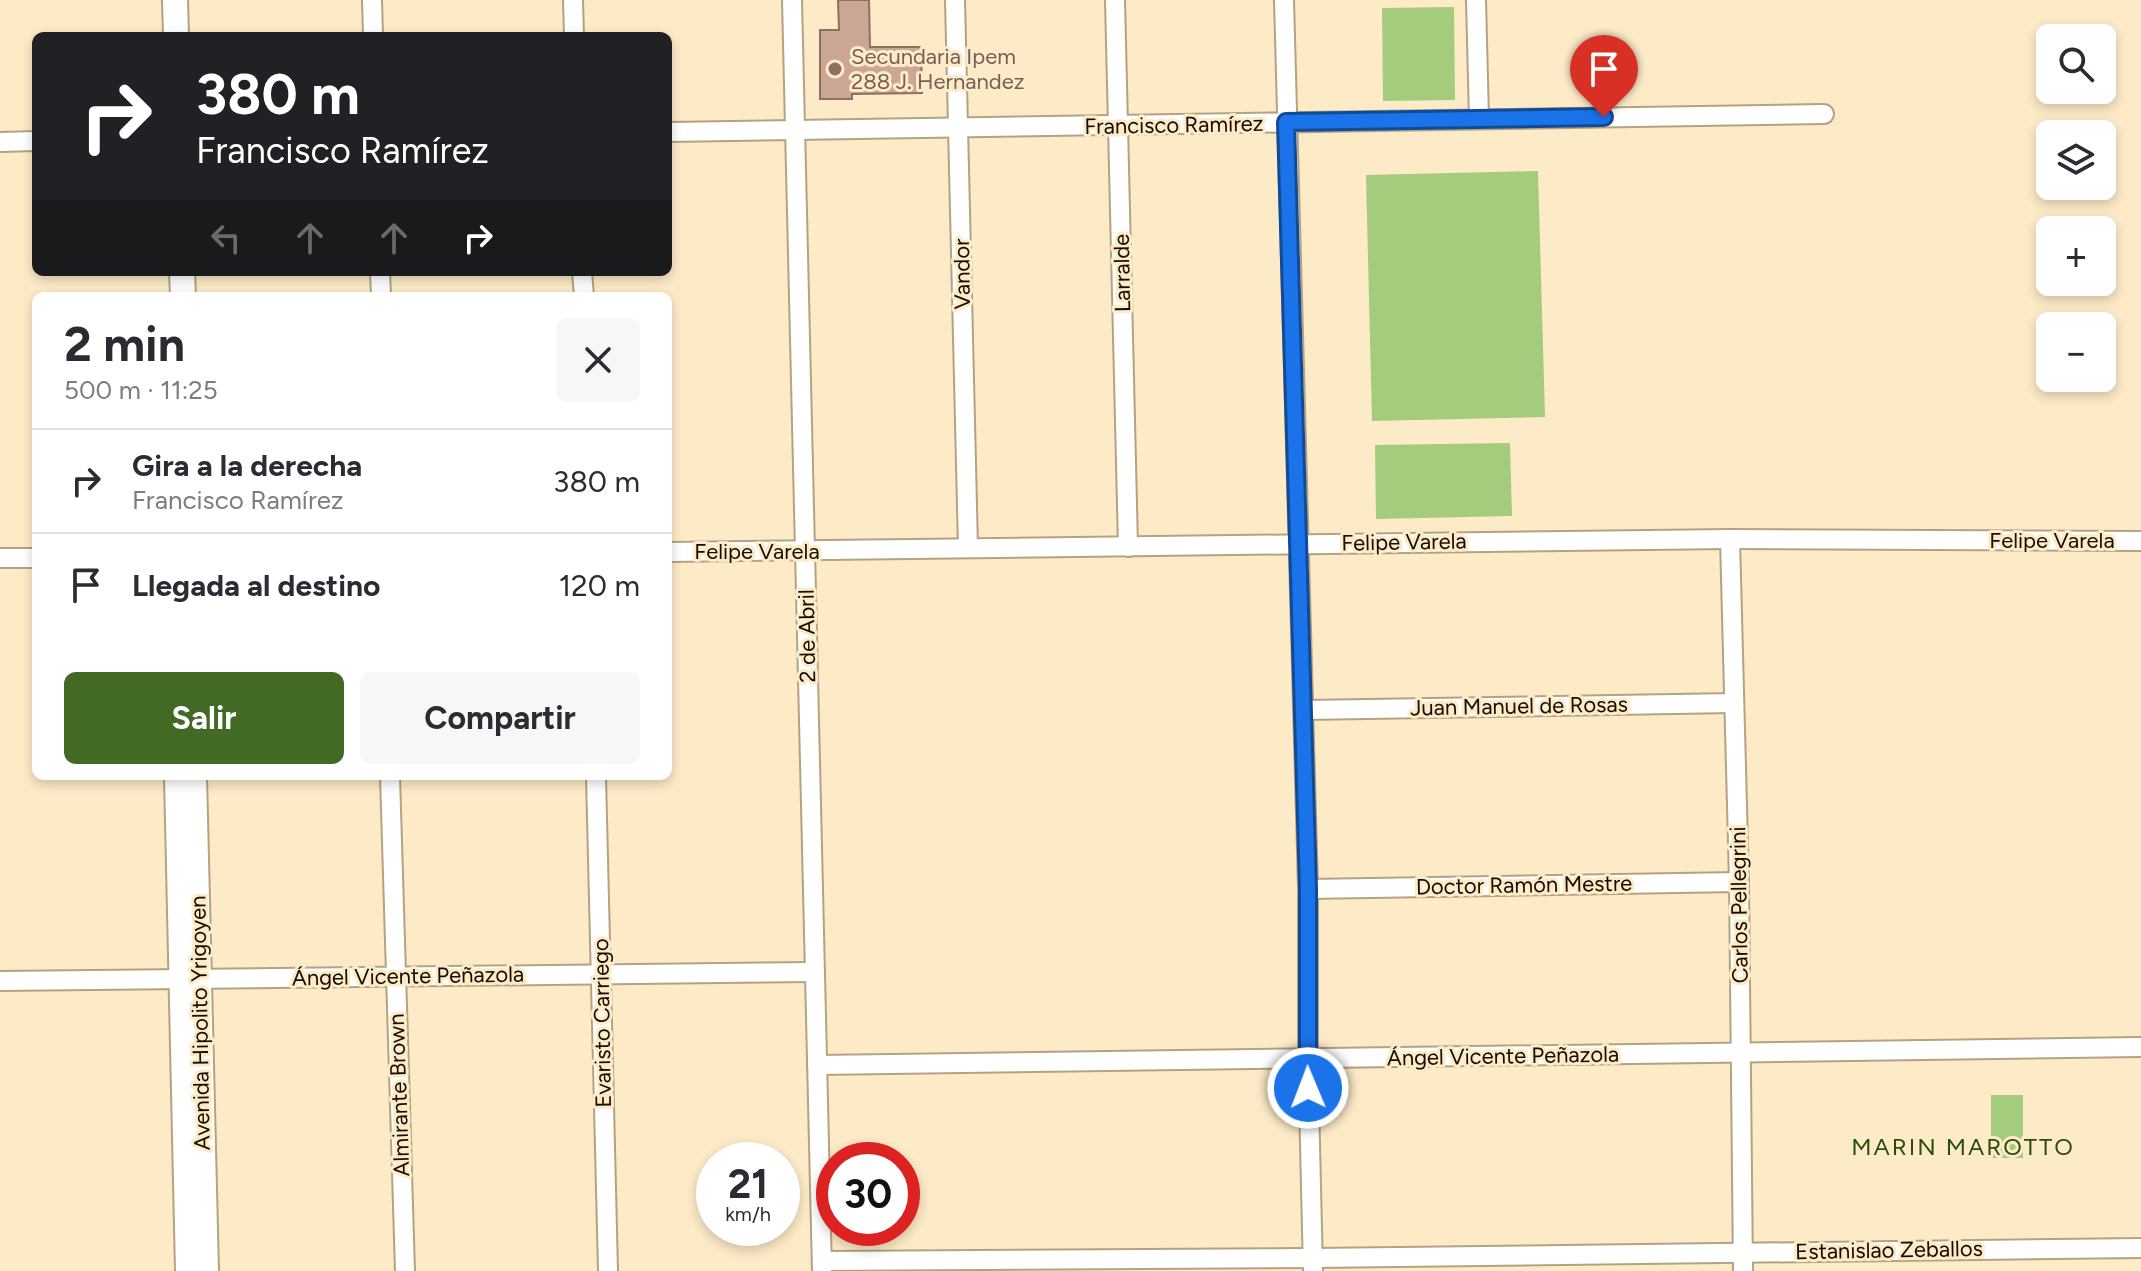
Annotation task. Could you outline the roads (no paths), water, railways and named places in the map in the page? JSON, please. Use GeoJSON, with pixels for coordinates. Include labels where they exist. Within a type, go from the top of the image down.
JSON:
{"type":"FeatureCollection","features":[{"type":"Feature","properties":{"kind":"main road"},"geometry":{"type":"LineString","coordinates":[[160,0],[160,32]]}},
{"type":"Feature","properties":{"kind":"main road"},"geometry":{"type":"LineString","coordinates":[[175,0],[176,32]]}},
{"type":"Feature","properties":{"kind":"main road","name":"Avenida Hipolito Yrigoyen"},"geometry":{"type":"LineString","coordinates":[[177,780],[206,1271]]}},
{"type":"Feature","properties":{"kind":"main road","name":"Avenida Hipolito Yrigoyen"},"geometry":{"type":"LineString","coordinates":[[188,1271],[194,780]]}},
{"type":"Feature","properties":{"kind":"street"},"geometry":{"type":"LineString","coordinates":[[372,0],[373,32]]}},
{"type":"Feature","properties":{"kind":"street"},"geometry":{"type":"LineString","coordinates":[[573,0],[574,32]]}},
{"type":"Feature","properties":{"kind":"street","name":"2 de Abril"},"geometry":{"type":"LineString","coordinates":[[792,0],[822,1266]]}},
{"type":"Feature","properties":{"kind":"street","name":"Vandor"},"geometry":{"type":"LineString","coordinates":[[955,0],[968,548]]}},
{"type":"Feature","properties":{"kind":"street","name":"Larralde"},"geometry":{"type":"LineString","coordinates":[[1115,0],[1128,547]]}},
{"type":"Feature","properties":{"kind":"street"},"geometry":{"type":"LineString","coordinates":[[1284,0],[1304,710],[1313,1265]]}},
{"type":"Feature","properties":{"kind":"street"},"geometry":{"type":"LineString","coordinates":[[1476,0],[1479,119]]}},
{"type":"Feature","properties":{"kind":"street","name":"Francisco Ramírez"},"geometry":{"type":"LineString","coordinates":[[672,132],[1824,114]]}},
{"type":"Feature","properties":{"kind":"street"},"geometry":{"type":"LineString","coordinates":[[0,142],[32,141]]}},
{"type":"Feature","properties":{"kind":"street","name":"Felipe Varela"},"geometry":{"type":"LineString","coordinates":[[672,552],[1730,539],[2141,541]]}},
{"type":"Feature","properties":{"kind":"street","name":"Carlos Pellegrini"},"geometry":{"type":"LineString","coordinates":[[1730,539],[1739,882],[1743,1271]]}},
{"type":"Feature","properties":{"kind":"street"},"geometry":{"type":"LineString","coordinates":[[0,558],[32,558]]}},
{"type":"Feature","properties":{"kind":"street","name":"Juan Manuel de Rosas"},"geometry":{"type":"LineString","coordinates":[[1304,710],[1734,703]]}},
{"type":"Feature","properties":{"kind":"street","name":"Almirante Brown"},"geometry":{"type":"LineString","coordinates":[[390,780],[405,1271]]}},
{"type":"Feature","properties":{"kind":"street","name":"Evaristo Carriego"},"geometry":{"type":"LineString","coordinates":[[596,780],[608,1271]]}},
{"type":"Feature","properties":{"kind":"street","name":"Doctor Ramón Mestre"},"geometry":{"type":"LineString","coordinates":[[1308,889],[1739,882]]}},
{"type":"Feature","properties":{"kind":"street","name":"Ángel Vicente Peñazola"},"geometry":{"type":"LineString","coordinates":[[0,981],[815,972]]}},
{"type":"Feature","properties":{"kind":"street","name":"Ángel Vicente Peñazola"},"geometry":{"type":"LineString","coordinates":[[817,1065],[2141,1047]]}},
{"type":"Feature","properties":{"kind":"street","name":"Estanislao Zeballos"},"geometry":{"type":"LineString","coordinates":[[822,1266],[1313,1265],[1742,1252],[2141,1248]]}},
{"type":"Feature","properties":{"kind":"place","name":"Secundaria Ipem 288 J. Hernandez"},"geometry":{"type":"Point","coordinates":[835,69]}},
{"type":"Feature","properties":{"kind":"district","name":"MARIN MAROTTO"},"geometry":{"type":"Point","coordinates":[1963,1146]}}]}
